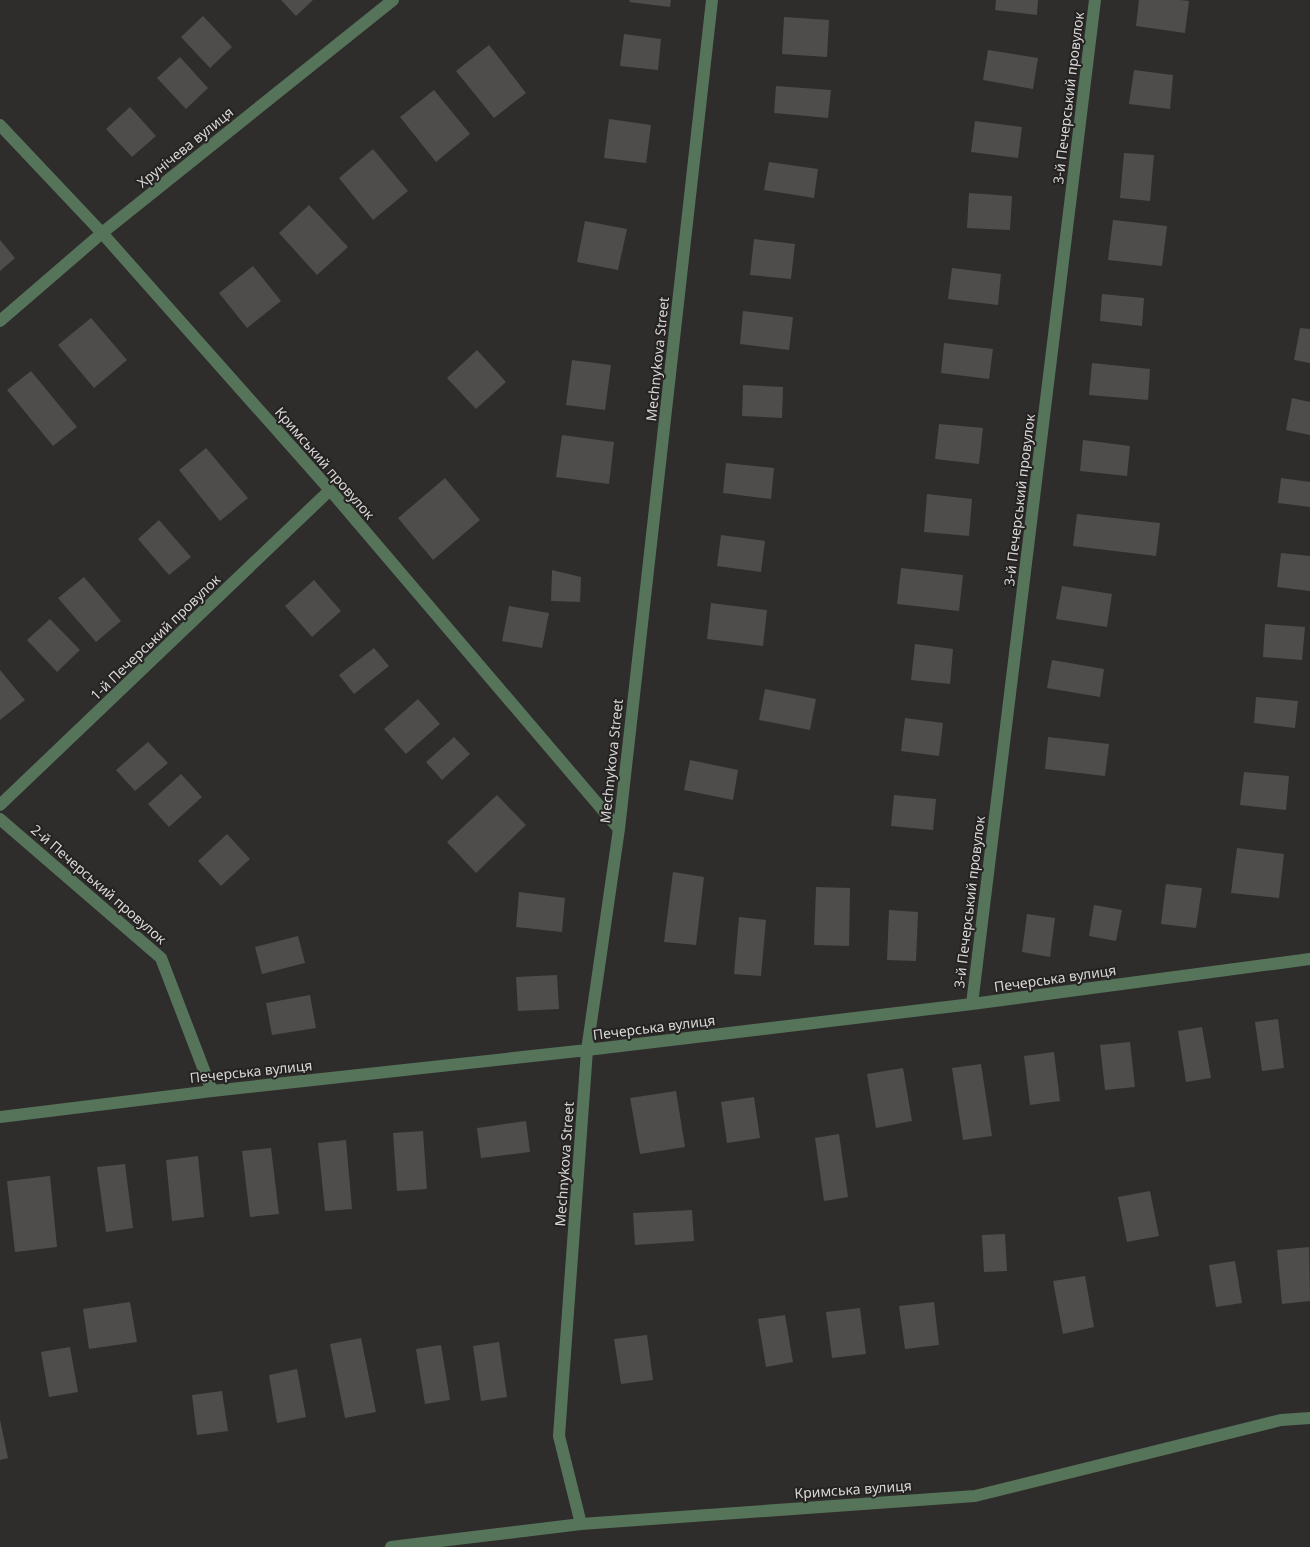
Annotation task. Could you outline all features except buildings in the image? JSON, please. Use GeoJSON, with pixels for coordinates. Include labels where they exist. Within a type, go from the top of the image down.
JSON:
{"type":"FeatureCollection","features":[{"type":"Feature","properties":{"kind":"street","name":"Хрунічева вулиця"},"geometry":{"type":"LineString","coordinates":[[0,321],[102,233],[393,0]]}},
{"type":"Feature","properties":{"kind":"street","name":"Mechnykova Street"},"geometry":{"type":"LineString","coordinates":[[581,1524],[559,1436],[587,1050],[619,828],[712,0]]}},
{"type":"Feature","properties":{"kind":"street","name":"3-й Печерський провулок"},"geometry":{"type":"LineString","coordinates":[[972,1004],[1095,0]]}},
{"type":"Feature","properties":{"kind":"street","name":"Кримський провулок"},"geometry":{"type":"LineString","coordinates":[[0,125],[102,233],[330,490],[619,828]]}},
{"type":"Feature","properties":{"kind":"street","name":"1-й Печерський провулок"},"geometry":{"type":"LineString","coordinates":[[0,805],[330,490]]}},
{"type":"Feature","properties":{"kind":"street","name":"2-й Печерський провулок"},"geometry":{"type":"LineString","coordinates":[[0,819],[161,958],[212,1090]]}},
{"type":"Feature","properties":{"kind":"street","name":"Печерська вулиця"},"geometry":{"type":"LineString","coordinates":[[0,1117],[212,1090],[587,1050],[972,1004],[1310,959]]}},
{"type":"Feature","properties":{"kind":"street","name":"Кримська вулиця"},"geometry":{"type":"LineString","coordinates":[[391,1547],[581,1524],[975,1496],[1281,1420],[1310,1418]]}}]}
